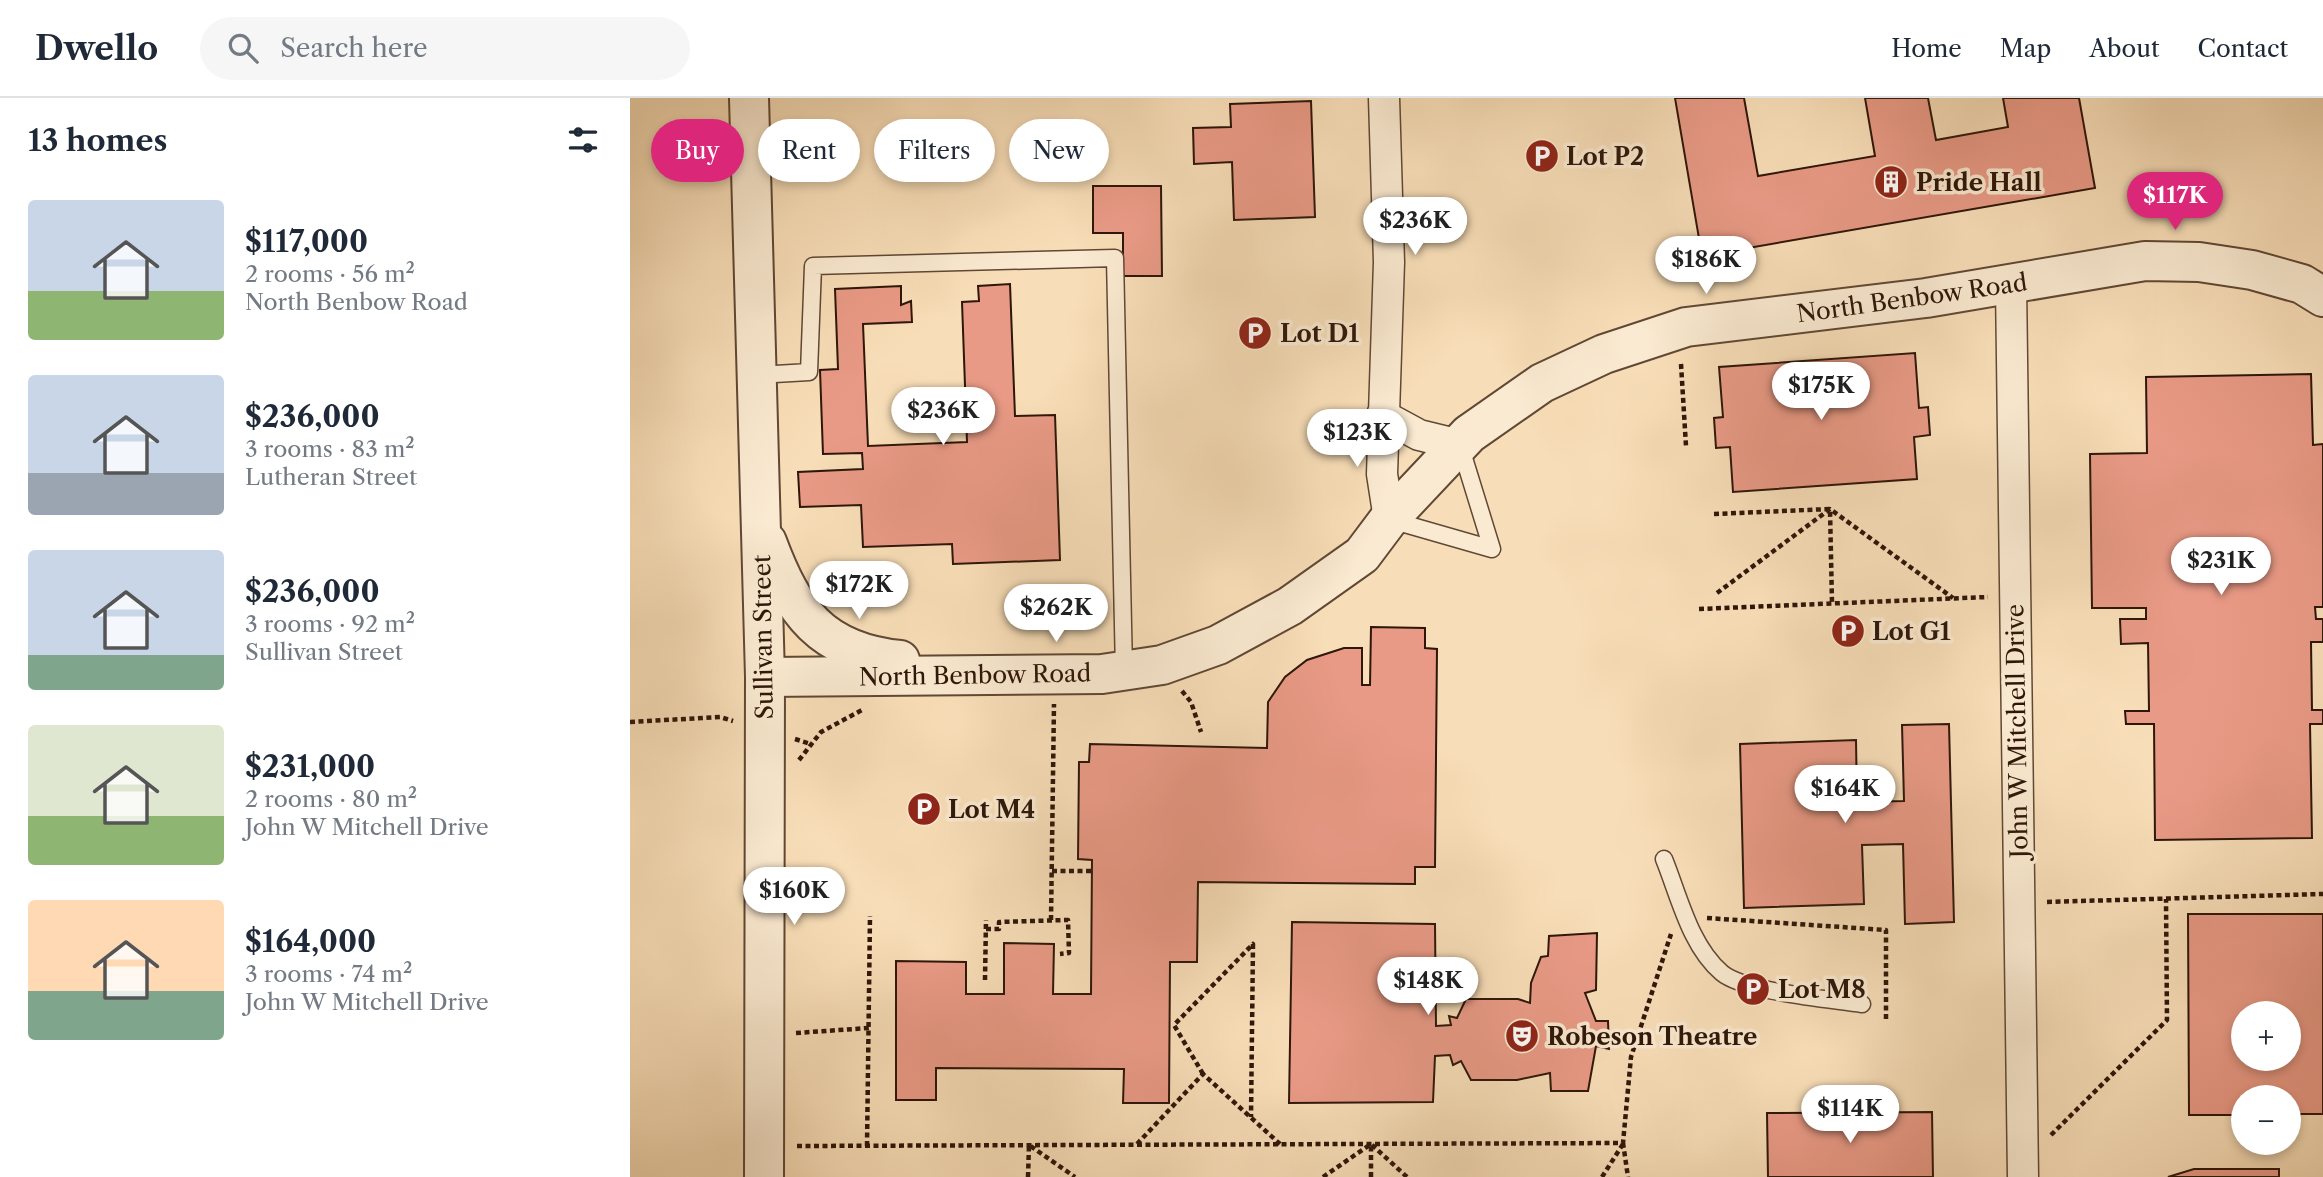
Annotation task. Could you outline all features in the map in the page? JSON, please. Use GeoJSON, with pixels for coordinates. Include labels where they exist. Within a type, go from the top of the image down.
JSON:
{"type":"FeatureCollection","features":[{"type":"Feature","properties":{"kind":"street"},"geometry":{"type":"LineString","coordinates":[[1384,98],[1390,262],[1382,415],[1382,474],[1389,519]]}},
{"type":"Feature","properties":{"kind":"street","name":"Sullivan Street"},"geometry":{"type":"LineString","coordinates":[[749,103],[765,677],[765,1177]]}},
{"type":"Feature","properties":{"kind":"street","name":"North Benbow Road"},"geometry":{"type":"LineString","coordinates":[[765,677],[1124,671],[1162,665],[1217,645],[1290,606],[1362,555],[1389,519],[1469,434],[1542,383],[1604,354],[1686,327],[1808,314],[2146,261],[2199,262],[2252,270],[2302,284],[2323,297]]}},
{"type":"Feature","properties":{"kind":"street","name":"John W Mitchell Drive"},"geometry":{"type":"LineString","coordinates":[[2011,284],[2023,1177]]}},
{"type":"Feature","properties":{"kind":"street"},"geometry":{"type":"LineString","coordinates":[[1382,415],[1419,435],[1460,445]]}},
{"type":"Feature","properties":{"kind":"street"},"geometry":{"type":"LineString","coordinates":[[760,524],[776,566],[803,616],[841,647],[886,659],[935,663],[981,675]]}},
{"type":"Feature","properties":{"kind":"lane"},"geometry":{"type":"LineString","coordinates":[[756,375],[809,372],[813,266],[1115,258],[1124,671]]}},
{"type":"Feature","properties":{"kind":"lane"},"geometry":{"type":"LineString","coordinates":[[1389,519],[1492,549],[1460,445]]}},
{"type":"Feature","properties":{"kind":"lane"},"geometry":{"type":"LineString","coordinates":[[1664,859],[1697,941],[1723,974],[1768,991],[1862,1004]]}},
{"type":"Feature","properties":{"kind":"path"},"geometry":{"type":"LineString","coordinates":[[1680,356],[1686,446]]}},
{"type":"Feature","properties":{"kind":"path"},"geometry":{"type":"LineString","coordinates":[[1717,593],[1830,509]]}},
{"type":"Feature","properties":{"kind":"path"},"geometry":{"type":"LineString","coordinates":[[1830,509],[1832,603]]}},
{"type":"Feature","properties":{"kind":"path"},"geometry":{"type":"LineString","coordinates":[[1714,514],[1830,509],[1953,598]]}},
{"type":"Feature","properties":{"kind":"path"},"geometry":{"type":"LineString","coordinates":[[1699,609],[1994,596]]}},
{"type":"Feature","properties":{"kind":"path"},"geometry":{"type":"LineString","coordinates":[[1179,684],[1191,702],[1201,732]]}},
{"type":"Feature","properties":{"kind":"path"},"geometry":{"type":"LineString","coordinates":[[1051,920],[1054,697]]}},
{"type":"Feature","properties":{"kind":"path"},"geometry":{"type":"LineString","coordinates":[[798,769],[800,758],[821,732],[852,713],[864,710]]}},
{"type":"Feature","properties":{"kind":"path"},"geometry":{"type":"LineString","coordinates":[[630,722],[720,717],[811,744]]}},
{"type":"Feature","properties":{"kind":"path"},"geometry":{"type":"LineString","coordinates":[[1052,871],[1092,871]]}},
{"type":"Feature","properties":{"kind":"path"},"geometry":{"type":"LineString","coordinates":[[2035,903],[2323,894]]}},
{"type":"Feature","properties":{"kind":"path"},"geometry":{"type":"LineString","coordinates":[[2048,1138],[2167,1020],[2166,899]]}},
{"type":"Feature","properties":{"kind":"path"},"geometry":{"type":"LineString","coordinates":[[867,1146],[870,916]]}},
{"type":"Feature","properties":{"kind":"path"},"geometry":{"type":"LineString","coordinates":[[1628,1177],[1623,1143],[1631,1057],[1671,934],[1690,923],[1711,916],[1886,930],[1886,1020]]}},
{"type":"Feature","properties":{"kind":"path"},"geometry":{"type":"LineString","coordinates":[[985,980],[986,920]]}},
{"type":"Feature","properties":{"kind":"path"},"geometry":{"type":"LineString","coordinates":[[986,929],[999,929],[999,922],[1068,920],[1069,953],[1060,954]]}},
{"type":"Feature","properties":{"kind":"path"},"geometry":{"type":"LineString","coordinates":[[1251,1117],[1253,944],[1174,1025],[1203,1074],[1280,1144]]}},
{"type":"Feature","properties":{"kind":"path"},"geometry":{"type":"LineString","coordinates":[[796,1019],[796,1046]]}},
{"type":"Feature","properties":{"kind":"path"},"geometry":{"type":"LineString","coordinates":[[796,1033],[869,1028]]}},
{"type":"Feature","properties":{"kind":"path"},"geometry":{"type":"LineString","coordinates":[[1136,1145],[1203,1074]]}},
{"type":"Feature","properties":{"kind":"path"},"geometry":{"type":"LineString","coordinates":[[797,1134],[797,1156]]}},
{"type":"Feature","properties":{"kind":"path"},"geometry":{"type":"LineString","coordinates":[[797,1146],[1623,1143]]}},
{"type":"Feature","properties":{"kind":"path"},"geometry":{"type":"LineString","coordinates":[[1602,1177],[1623,1143]]}},
{"type":"Feature","properties":{"kind":"path"},"geometry":{"type":"LineString","coordinates":[[1323,1177],[1371,1144]]}},
{"type":"Feature","properties":{"kind":"path"},"geometry":{"type":"LineString","coordinates":[[1371,1144],[1371,1177]]}},
{"type":"Feature","properties":{"kind":"path"},"geometry":{"type":"LineString","coordinates":[[1371,1144],[1406,1177]]}},
{"type":"Feature","properties":{"kind":"path"},"geometry":{"type":"LineString","coordinates":[[1028,1177],[1029,1146]]}},
{"type":"Feature","properties":{"kind":"path"},"geometry":{"type":"LineString","coordinates":[[1029,1146],[1074,1177]]}},
{"type":"Feature","properties":{"kind":"building","name":"Pride Hall"},"geometry":{"type":"Polygon","coordinates":[[[1675,98],[1744,98],[1758,176],[1875,156],[1865,98],[1928,98],[1936,140],[2008,127],[2003,98],[2079,98],[2095,188],[1702,256],[1675,98]]]}},
{"type":"Feature","properties":{"kind":"building"},"geometry":{"type":"Polygon","coordinates":[[[1311,101],[1315,217],[1234,220],[1232,162],[1194,164],[1193,128],[1231,127],[1230,104],[1311,101]]]}},
{"type":"Feature","properties":{"kind":"building"},"geometry":{"type":"Polygon","coordinates":[[[1093,186],[1161,186],[1162,276],[1123,276],[1123,233],[1093,233],[1093,186]]]}},
{"type":"Feature","properties":{"kind":"building"},"geometry":{"type":"Polygon","coordinates":[[[1010,284],[1015,416],[1055,415],[1060,560],[953,564],[952,544],[863,547],[861,505],[800,507],[798,472],[863,469],[862,453],[823,454],[820,370],[838,369],[835,289],[901,286],[901,305],[911,301],[912,322],[863,324],[868,446],[967,442],[962,302],[979,301],[978,286],[1010,284]]]}},
{"type":"Feature","properties":{"kind":"building"},"geometry":{"type":"Polygon","coordinates":[[[1915,353],[1919,408],[1928,407],[1930,435],[1914,437],[1917,479],[1733,492],[1730,447],[1716,448],[1714,418],[1723,417],[1719,367],[1915,353]]]}},
{"type":"Feature","properties":{"kind":"building"},"geometry":{"type":"Polygon","coordinates":[[[2311,374],[2313,445],[2323,444],[2323,607],[2315,607],[2316,619],[2323,619],[2323,642],[2311,642],[2312,710],[2323,710],[2323,724],[2310,724],[2312,838],[2155,840],[2154,724],[2126,724],[2125,711],[2149,711],[2148,643],[2121,644],[2120,619],[2146,619],[2146,608],[2092,608],[2090,454],[2147,453],[2146,377],[2311,374]]]}},
{"type":"Feature","properties":{"kind":"building"},"geometry":{"type":"Polygon","coordinates":[[[1371,627],[1425,628],[1425,648],[1437,649],[1435,867],[1415,867],[1415,884],[1198,882],[1197,962],[1170,962],[1169,1103],[1123,1103],[1124,1069],[936,1068],[936,1100],[896,1100],[896,961],[966,962],[966,994],[1004,994],[1004,943],[1054,944],[1053,994],[1091,994],[1092,860],[1078,859],[1079,762],[1089,762],[1090,744],[1267,748],[1268,702],[1285,677],[1307,660],[1344,648],[1362,648],[1362,685],[1370,685],[1371,627]]]}},
{"type":"Feature","properties":{"kind":"building"},"geometry":{"type":"Polygon","coordinates":[[[1949,724],[1954,922],[1905,924],[1903,844],[1862,845],[1864,904],[1744,908],[1740,744],[1856,740],[1857,802],[1904,801],[1902,725],[1949,724]]]}},
{"type":"Feature","properties":{"kind":"building"},"geometry":{"type":"Polygon","coordinates":[[[2188,914],[2323,914],[2323,1114],[2301,1114],[2301,1085],[2231,1085],[2231,1115],[2189,1115],[2188,914]]]}},
{"type":"Feature","properties":{"kind":"building"},"geometry":{"type":"Polygon","coordinates":[[[1292,922],[1435,924],[1436,1026],[1451,1025],[1449,1016],[1457,1018],[1466,999],[1518,999],[1530,1003],[1531,983],[1541,957],[1548,956],[1549,936],[1597,933],[1596,990],[1585,993],[1596,1021],[1608,1021],[1609,1049],[1596,1046],[1588,1091],[1551,1091],[1550,1073],[1517,1080],[1471,1080],[1461,1061],[1453,1065],[1450,1055],[1435,1056],[1433,1102],[1289,1103],[1292,922]]]}},
{"type":"Feature","properties":{"kind":"building"},"geometry":{"type":"Polygon","coordinates":[[[1932,1112],[1933,1177],[1768,1177],[1767,1113],[1932,1112]]]}},
{"type":"Feature","properties":{"kind":"building"},"geometry":{"type":"Polygon","coordinates":[[[2194,1169],[2279,1169],[2279,1177],[2168,1177],[2194,1169]]]}},
{"type":"Feature","properties":{"kind":"place","name":"Lot P2"},"geometry":{"type":"Point","coordinates":[1542,156]}},
{"type":"Feature","properties":{"kind":"place","name":"Pride Hall"},"geometry":{"type":"Point","coordinates":[1891,182]}},
{"type":"Feature","properties":{"kind":"place","name":"Lot D1"},"geometry":{"type":"Point","coordinates":[1255,333]}},
{"type":"Feature","properties":{"kind":"place","name":"Lot G1"},"geometry":{"type":"Point","coordinates":[1848,631]}},
{"type":"Feature","properties":{"kind":"place","name":"Lot M4"},"geometry":{"type":"Point","coordinates":[924,809]}},
{"type":"Feature","properties":{"kind":"place","name":"Lot M8"},"geometry":{"type":"Point","coordinates":[1753,989]}},
{"type":"Feature","properties":{"kind":"place","name":"Robeson Theatre"},"geometry":{"type":"Point","coordinates":[1522,1036]}}]}
